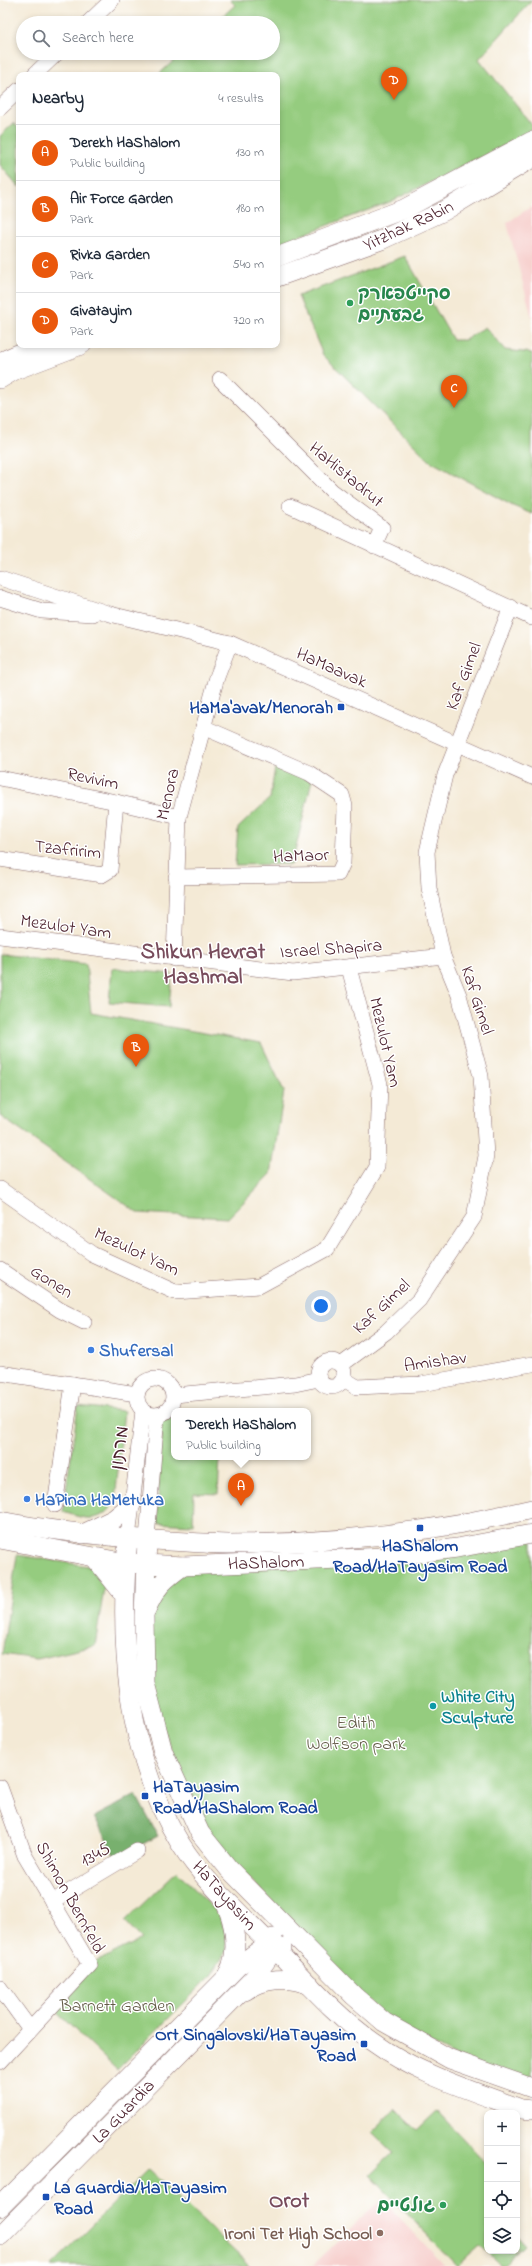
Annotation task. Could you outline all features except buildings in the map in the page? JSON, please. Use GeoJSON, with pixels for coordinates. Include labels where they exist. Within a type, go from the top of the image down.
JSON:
{"type":"FeatureCollection","features":[{"type":"Feature","properties":{"kind":"main road","name":"Yitzhak Rabin"},"geometry":{"type":"LineString","coordinates":[[280,256],[404,209],[532,141]]}},
{"type":"Feature","properties":{"kind":"main road","name":"Yitzhak Rabin"},"geometry":{"type":"LineString","coordinates":[[280,276],[381,240],[444,211],[532,158]]}},
{"type":"Feature","properties":{"kind":"main road"},"geometry":{"type":"LineString","coordinates":[[0,362],[32,348]]}},
{"type":"Feature","properties":{"kind":"main road"},"geometry":{"type":"LineString","coordinates":[[0,379],[15,370],[73,348]]}},
{"type":"Feature","properties":{"kind":"main road"},"geometry":{"type":"LineString","coordinates":[[82,1534],[114,1519],[131,1505]]}},
{"type":"Feature","properties":{"kind":"main road","name":"HaShalom"},"geometry":{"type":"LineString","coordinates":[[0,1520],[37,1528],[82,1534],[228,1544],[320,1541],[450,1527],[532,1509]]}},
{"type":"Feature","properties":{"kind":"main road","name":"HaShalom"},"geometry":{"type":"LineString","coordinates":[[0,1539],[95,1558],[135,1564],[183,1566],[385,1557],[457,1548],[532,1534]]}},
{"type":"Feature","properties":{"kind":"main road","name":"HaTayasim"},"geometry":{"type":"LineString","coordinates":[[128,1538],[135,1564],[144,1614],[145,1683],[163,1752],[200,1833],[215,1853],[342,1984],[384,2022],[443,2055],[532,2088]]}},
{"type":"Feature","properties":{"kind":"main road","name":"HaTayasim"},"geometry":{"type":"LineString","coordinates":[[147,1539],[123,1594],[128,1685],[142,1757],[180,1844],[220,1892],[310,1985],[339,2014],[373,2042],[418,2068],[439,2078],[521,2109],[532,2110]]}},
{"type":"Feature","properties":{"kind":"main road"},"geometry":{"type":"LineString","coordinates":[[95,1558],[123,1594]]}},
{"type":"Feature","properties":{"kind":"main road"},"geometry":{"type":"LineString","coordinates":[[144,1614],[153,1592],[163,1579],[183,1566]]}},
{"type":"Feature","properties":{"kind":"main road"},"geometry":{"type":"LineString","coordinates":[[220,1892],[230,1915],[234,1939],[232,1964],[225,1978]]}},
{"type":"Feature","properties":{"kind":"main road"},"geometry":{"type":"LineString","coordinates":[[255,1894],[272,1932],[273,1947],[304,1955],[342,1984]]}},
{"type":"Feature","properties":{"kind":"main road","name":"La Guardia"},"geometry":{"type":"LineString","coordinates":[[0,2207],[225,1978],[252,1954],[261,1949],[273,1947]]}},
{"type":"Feature","properties":{"kind":"main road","name":"La Guardia"},"geometry":{"type":"LineString","coordinates":[[0,2236],[238,1995],[265,1964],[273,1947]]}},
{"type":"Feature","properties":{"kind":"main road"},"geometry":{"type":"LineString","coordinates":[[238,1995],[255,1985],[273,1980],[293,1980],[310,1985]]}},
{"type":"Feature","properties":{"kind":"street"},"geometry":{"type":"LineString","coordinates":[[95,16],[112,0]]}},
{"type":"Feature","properties":{"kind":"street"},"geometry":{"type":"LineString","coordinates":[[37,72],[50,60]]}},
{"type":"Feature","properties":{"kind":"street"},"geometry":{"type":"LineString","coordinates":[[0,108],[16,93]]}},
{"type":"Feature","properties":{"kind":"street","name":"HaHistadrut"},"geometry":{"type":"LineString","coordinates":[[220,379],[332,491],[382,528],[374,546]]}},
{"type":"Feature","properties":{"kind":"street"},"geometry":{"type":"LineString","coordinates":[[290,506],[532,618]]}},
{"type":"Feature","properties":{"kind":"street","name":"HaMaavak"},"geometry":{"type":"LineString","coordinates":[[0,578],[110,614],[230,642],[458,742],[532,777]]}},
{"type":"Feature","properties":{"kind":"street","name":"HaMaavak"},"geometry":{"type":"LineString","coordinates":[[0,598],[42,611],[110,614]]}},
{"type":"Feature","properties":{"kind":"street","name":"Kaf Gimel"},"geometry":{"type":"LineString","coordinates":[[343,1372],[419,1300],[474,1217],[486,1156],[481,1076],[459,995],[443,956],[429,888],[427,852],[444,775],[511,607]]}},
{"type":"Feature","properties":{"kind":"street","name":"Menora"},"geometry":{"type":"LineString","coordinates":[[174,959],[178,817],[217,677],[230,642]]}},
{"type":"Feature","properties":{"kind":"street","name":"HaMaor"},"geometry":{"type":"LineString","coordinates":[[176,877],[338,874],[343,863],[345,806],[342,795],[309,773],[203,727]]}},
{"type":"Feature","properties":{"kind":"street","name":"Revivim"},"geometry":{"type":"LineString","coordinates":[[0,778],[116,802],[178,817]]}},
{"type":"Feature","properties":{"kind":"street","name":"Tzafririm"},"geometry":{"type":"LineString","coordinates":[[0,859],[102,875],[106,874],[110,870],[116,802]]}},
{"type":"Feature","properties":{"kind":"street","name":"Mezulot Yam"},"geometry":{"type":"LineString","coordinates":[[0,936],[174,959]]}},
{"type":"Feature","properties":{"kind":"street","name":"Israel Shapira"},"geometry":{"type":"LineString","coordinates":[[174,959],[293,973],[349,968],[443,956]]}},
{"type":"Feature","properties":{"kind":"street","name":"Mezulot Yam"},"geometry":{"type":"LineString","coordinates":[[0,1189],[92,1254],[175,1292],[259,1286],[327,1249],[376,1167],[380,1084],[349,968]]}},
{"type":"Feature","properties":{"kind":"street","name":"Gonen"},"geometry":{"type":"LineString","coordinates":[[0,1270],[60,1310],[84,1322]]}},
{"type":"Feature","properties":{"kind":"street"},"geometry":{"type":"LineString","coordinates":[[332,1361],[343,1372],[339,1385],[331,1387],[324,1385],[319,1379],[318,1372],[323,1364],[332,1361]]}},
{"type":"Feature","properties":{"kind":"street","name":"Amishav"},"geometry":{"type":"LineString","coordinates":[[343,1372],[357,1387],[421,1384],[532,1364]]}},
{"type":"Feature","properties":{"kind":"street"},"geometry":{"type":"LineString","coordinates":[[0,1373],[137,1394]]}},
{"type":"Feature","properties":{"kind":"street"},"geometry":{"type":"LineString","coordinates":[[154,1378],[166,1382],[170,1386],[174,1395],[170,1409],[150,1413],[137,1401],[137,1394],[142,1384],[154,1378]]}},
{"type":"Feature","properties":{"kind":"street"},"geometry":{"type":"LineString","coordinates":[[174,1395],[295,1384],[319,1379]]}},
{"type":"Feature","properties":{"kind":"street"},"geometry":{"type":"LineString","coordinates":[[55,1505],[73,1384]]}},
{"type":"Feature","properties":{"kind":"street","name":"מרתון"},"geometry":{"type":"LineString","coordinates":[[128,1538],[131,1505],[150,1413]]}},
{"type":"Feature","properties":{"kind":"street","name":"מרתון"},"geometry":{"type":"LineString","coordinates":[[147,1539],[150,1413]]}},
{"type":"Feature","properties":{"kind":"street","name":"Shimon Bernfeld"},"geometry":{"type":"LineString","coordinates":[[0,1788],[25,1856],[90,1965],[30,2029]]}},
{"type":"Feature","properties":{"kind":"street","name":"1345"},"geometry":{"type":"LineString","coordinates":[[52,1902],[137,1851]]}},
{"type":"Feature","properties":{"kind":"street"},"geometry":{"type":"LineString","coordinates":[[0,1988],[30,2029],[0,2062]]}},
{"type":"Feature","properties":{"kind":"shaded area"},"geometry":{"type":"Polygon","coordinates":[[[532,206],[532,318],[507,223],[532,206]]]}},
{"type":"Feature","properties":{"kind":"shaded area","name":"Ironi Tet High School"},"geometry":{"type":"Polygon","coordinates":[[[382,2199],[445,2266],[312,2266],[382,2199]]]}},
{"type":"Feature","properties":{"kind":"green space"},"geometry":{"type":"Polygon","coordinates":[[[230,0],[532,0],[479,59],[532,125],[532,132],[390,202],[280,243],[280,72],[161,72],[174,60],[280,60],[280,16],[223,16],[235,5],[230,0]]]}},
{"type":"Feature","properties":{"kind":"green space"},"geometry":{"type":"Polygon","coordinates":[[[14,123],[16,125],[16,184],[0,165],[0,136],[14,123]]]}},
{"type":"Feature","properties":{"kind":"green space"},"geometry":{"type":"Polygon","coordinates":[[[405,256],[453,340],[465,340],[485,327],[505,350],[532,353],[532,514],[513,506],[430,461],[323,355],[298,296],[405,256]]]}},
{"type":"Feature","properties":{"kind":"green space"},"geometry":{"type":"Polygon","coordinates":[[[275,768],[312,780],[292,864],[235,865],[238,828],[270,798],[275,768]]]}},
{"type":"Feature","properties":{"kind":"green space"},"geometry":{"type":"Polygon","coordinates":[[[0,954],[86,964],[91,1013],[261,1043],[284,1091],[271,1174],[228,1218],[138,1213],[0,1116],[0,954]]]}},
{"type":"Feature","properties":{"kind":"green space"},"geometry":{"type":"Polygon","coordinates":[[[112,968],[172,974],[169,1007],[109,1002],[112,968]]]}},
{"type":"Feature","properties":{"kind":"green space"},"geometry":{"type":"Polygon","coordinates":[[[78,1406],[124,1411],[115,1501],[104,1514],[92,1518],[79,1517],[63,1512],[78,1406]]]}},
{"type":"Feature","properties":{"kind":"green space"},"geometry":{"type":"Polygon","coordinates":[[[162,1419],[171,1419],[171,1460],[220,1460],[218,1494],[194,1493],[193,1525],[157,1523],[162,1419]]]}},
{"type":"Feature","properties":{"kind":"green space","name":"Edith Wolfson park"},"geometry":{"type":"Polygon","coordinates":[[[532,1534],[532,2084],[452,2055],[388,2021],[216,1844],[191,1797],[145,1683],[145,1565],[305,1561],[532,1534]]]}},
{"type":"Feature","properties":{"kind":"green space"},"geometry":{"type":"Polygon","coordinates":[[[17,1555],[107,1569],[95,1646],[37,1659],[2,1654],[17,1555]]]}},
{"type":"Feature","properties":{"kind":"green space"},"geometry":{"type":"Polygon","coordinates":[[[136,1795],[158,1836],[116,1858],[94,1817],[136,1795]]]}},
{"type":"Feature","properties":{"kind":"green space","name":"Barnett Garden"},"geometry":{"type":"Polygon","coordinates":[[[177,1871],[219,1914],[225,1931],[227,1950],[210,1977],[117,2070],[51,2007],[90,1965],[142,1939],[125,1921],[177,1871]]]}},
{"type":"Feature","properties":{"kind":"green space","name":"גולטיים"},"geometry":{"type":"Polygon","coordinates":[[[396,2109],[417,2130],[437,2111],[484,2161],[484,2249],[480,2245],[457,2266],[370,2175],[393,2153],[372,2132],[396,2109]]]}},
{"type":"Feature","properties":{"kind":"green space"},"geometry":{"type":"Polygon","coordinates":[[[148,2169],[250,2266],[51,2266],[148,2169]]]}},
{"type":"Feature","properties":{"kind":"green space"},"geometry":{"type":"Polygon","coordinates":[[[520,2239],[524,2244],[520,2248],[520,2239]]]}},
{"type":"Feature","properties":{"kind":"green space","name":"גולטיים"},"geometry":{"type":"Polygon","coordinates":[[[489,2254],[514,2254],[501,2266],[489,2254]]]}},
{"type":"Feature","properties":{"kind":"place","name":"Givatayim"},"geometry":{"type":"Point","coordinates":[394,100]}},
{"type":"Feature","properties":{"kind":"place","name":"סקייטפארק גבעתיים"},"geometry":{"type":"Point","coordinates":[350,303]}},
{"type":"Feature","properties":{"kind":"place","name":"Rivka Garden"},"geometry":{"type":"Point","coordinates":[454,408]}},
{"type":"Feature","properties":{"kind":"place","name":"HaMa'avak/Menorah"},"geometry":{"type":"Point","coordinates":[341,707]}},
{"type":"Feature","properties":{"kind":"place","name":"Air Force Garden"},"geometry":{"type":"Point","coordinates":[136,1067]}},
{"type":"Feature","properties":{"kind":"place","name":"Shufersal"},"geometry":{"type":"Point","coordinates":[91,1350]}},
{"type":"Feature","properties":{"kind":"place","name":"HaPina HaMetuka"},"geometry":{"type":"Point","coordinates":[27,1499]}},
{"type":"Feature","properties":{"kind":"place","name":"Derekh HaShalom"},"geometry":{"type":"Point","coordinates":[241,1506]}},
{"type":"Feature","properties":{"kind":"place","name":"HaShalom Road/HaTayasim Road"},"geometry":{"type":"Point","coordinates":[420,1528]}},
{"type":"Feature","properties":{"kind":"place","name":"White City Sculpture"},"geometry":{"type":"Point","coordinates":[433,1706]}},
{"type":"Feature","properties":{"kind":"place","name":"HaTayasim Road/HaShalom Road"},"geometry":{"type":"Point","coordinates":[145,1796]}},
{"type":"Feature","properties":{"kind":"place","name":"Ort Singalovski/HaTayasim Road"},"geometry":{"type":"Point","coordinates":[364,2044]}},
{"type":"Feature","properties":{"kind":"place","name":"La Guardia/HaTayasim Road"},"geometry":{"type":"Point","coordinates":[46,2197]}},
{"type":"Feature","properties":{"kind":"place","name":"גולטיים"},"geometry":{"type":"Point","coordinates":[443,2205]}},
{"type":"Feature","properties":{"kind":"place","name":"Ironi Tet High School"},"geometry":{"type":"Point","coordinates":[380,2233]}},
{"type":"Feature","properties":{"kind":"district","name":"Shikun Hevrat Hashmal"},"geometry":{"type":"Point","coordinates":[203,962]}},
{"type":"Feature","properties":{"kind":"district","name":"Orot"},"geometry":{"type":"Point","coordinates":[289,2199]}}]}
